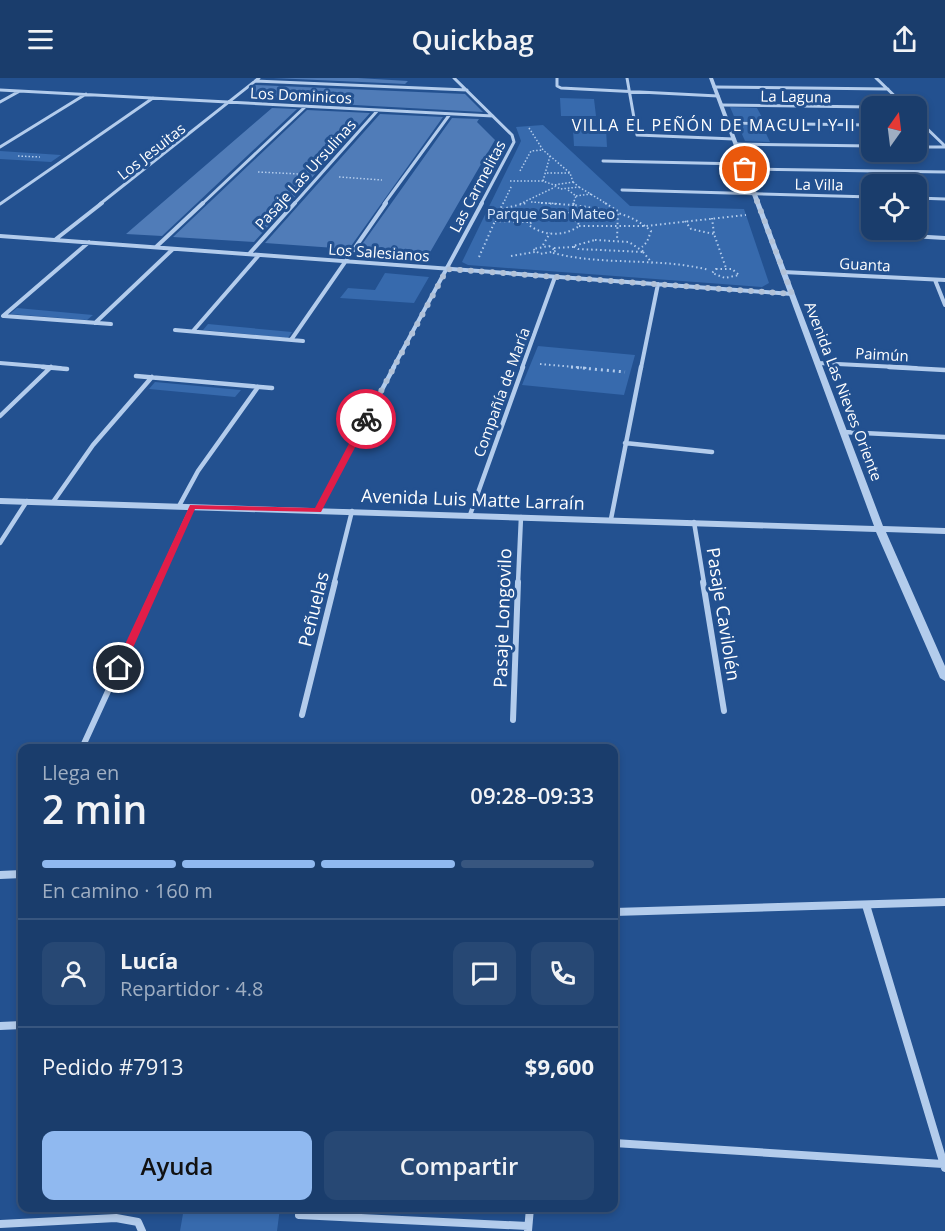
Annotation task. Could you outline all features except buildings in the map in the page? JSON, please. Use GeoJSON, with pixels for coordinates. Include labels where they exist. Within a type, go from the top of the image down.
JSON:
{"type":"FeatureCollection","features":[{"type":"Feature","properties":{"kind":"street","name":"Las Carmelitas"},"geometry":{"type":"LineString","coordinates":[[318,510],[514,142],[514,137],[454,78]]}},
{"type":"Feature","properties":{"kind":"street"},"geometry":{"type":"LineString","coordinates":[[557,78],[557,86],[561,88],[718,96]]}},
{"type":"Feature","properties":{"kind":"street"},"geometry":{"type":"LineString","coordinates":[[627,78],[639,136],[861,146]]}},
{"type":"Feature","properties":{"kind":"street","name":"Avenida Las Nieves Oriente"},"geometry":{"type":"LineString","coordinates":[[711,78],[879,527],[945,678]]}},
{"type":"Feature","properties":{"kind":"street"},"geometry":{"type":"LineString","coordinates":[[876,78],[895,96]]}},
{"type":"Feature","properties":{"kind":"street"},"geometry":{"type":"LineString","coordinates":[[257,79],[466,90]]}},
{"type":"Feature","properties":{"kind":"street","name":"Los Jesuitas"},"geometry":{"type":"LineString","coordinates":[[55,240],[257,79]]}},
{"type":"Feature","properties":{"kind":"street"},"geometry":{"type":"LineString","coordinates":[[714,87],[888,89]]}},
{"type":"Feature","properties":{"kind":"street","name":"Los Dominicos"},"geometry":{"type":"LineString","coordinates":[[0,90],[493,116]]}},
{"type":"Feature","properties":{"kind":"street"},"geometry":{"type":"LineString","coordinates":[[0,102],[20,91]]}},
{"type":"Feature","properties":{"kind":"street"},"geometry":{"type":"LineString","coordinates":[[0,147],[87,94]]}},
{"type":"Feature","properties":{"kind":"street"},"geometry":{"type":"LineString","coordinates":[[0,204],[153,98]]}},
{"type":"Feature","properties":{"kind":"street","name":"La Laguna"},"geometry":{"type":"LineString","coordinates":[[721,105],[861,107]]}},
{"type":"Feature","properties":{"kind":"street"},"geometry":{"type":"LineString","coordinates":[[156,247],[306,106]]}},
{"type":"Feature","properties":{"kind":"street","name":"Pasaje Las Ursulinas"},"geometry":{"type":"LineString","coordinates":[[249,254],[378,110]]}},
{"type":"Feature","properties":{"kind":"street"},"geometry":{"type":"LineString","coordinates":[[291,340],[450,114]]}},
{"type":"Feature","properties":{"kind":"street"},"geometry":{"type":"LineString","coordinates":[[728,123],[861,125]]}},
{"type":"Feature","properties":{"kind":"street"},"geometry":{"type":"LineString","coordinates":[[927,128],[945,147]]}},
{"type":"Feature","properties":{"kind":"street"},"geometry":{"type":"LineString","coordinates":[[927,147],[945,147]]}},
{"type":"Feature","properties":{"kind":"street"},"geometry":{"type":"LineString","coordinates":[[603,161],[945,172]]}},
{"type":"Feature","properties":{"kind":"street","name":"La Villa"},"geometry":{"type":"LineString","coordinates":[[622,190],[861,197]]}},
{"type":"Feature","properties":{"kind":"street"},"geometry":{"type":"LineString","coordinates":[[927,198],[945,199]]}},
{"type":"Feature","properties":{"kind":"street","name":"Los Salesianos"},"geometry":{"type":"LineString","coordinates":[[0,236],[792,294]]}},
{"type":"Feature","properties":{"kind":"street"},"geometry":{"type":"LineString","coordinates":[[0,242],[8,236]]}},
{"type":"Feature","properties":{"kind":"street"},"geometry":{"type":"LineString","coordinates":[[927,237],[945,238]]}},
{"type":"Feature","properties":{"kind":"street"},"geometry":{"type":"LineString","coordinates":[[2,315],[89,242]]}},
{"type":"Feature","properties":{"kind":"street"},"geometry":{"type":"LineString","coordinates":[[95,323],[173,249]]}},
{"type":"Feature","properties":{"kind":"street"},"geometry":{"type":"LineString","coordinates":[[193,331],[259,255]]}},
{"type":"Feature","properties":{"kind":"street","name":"Guanta"},"geometry":{"type":"LineString","coordinates":[[783,272],[945,280]]}},
{"type":"Feature","properties":{"kind":"street","name":"Compañía de María"},"geometry":{"type":"LineString","coordinates":[[470,515],[555,277]]}},
{"type":"Feature","properties":{"kind":"street"},"geometry":{"type":"LineString","coordinates":[[935,280],[945,305]]}},
{"type":"Feature","properties":{"kind":"street"},"geometry":{"type":"LineString","coordinates":[[611,519],[658,284]]}},
{"type":"Feature","properties":{"kind":"street"},"geometry":{"type":"LineString","coordinates":[[2,315],[111,324]]}},
{"type":"Feature","properties":{"kind":"street"},"geometry":{"type":"LineString","coordinates":[[175,330],[303,341]]}},
{"type":"Feature","properties":{"kind":"street"},"geometry":{"type":"LineString","coordinates":[[0,363],[67,369]]}},
{"type":"Feature","properties":{"kind":"street","name":"Paimún"},"geometry":{"type":"LineString","coordinates":[[818,363],[945,370]]}},
{"type":"Feature","properties":{"kind":"street"},"geometry":{"type":"LineString","coordinates":[[0,417],[51,367]]}},
{"type":"Feature","properties":{"kind":"street"},"geometry":{"type":"LineString","coordinates":[[136,376],[272,388]]}},
{"type":"Feature","properties":{"kind":"street"},"geometry":{"type":"LineString","coordinates":[[53,502],[93,445],[152,377]]}},
{"type":"Feature","properties":{"kind":"street"},"geometry":{"type":"LineString","coordinates":[[179,506],[198,471],[258,387]]}},
{"type":"Feature","properties":{"kind":"street"},"geometry":{"type":"LineString","coordinates":[[843,432],[945,437]]}},
{"type":"Feature","properties":{"kind":"street"},"geometry":{"type":"LineString","coordinates":[[626,443],[712,452]]}},
{"type":"Feature","properties":{"kind":"street","name":"Avenida Luis Matte Larraín"},"geometry":{"type":"LineString","coordinates":[[0,501],[879,527],[945,531]]}},
{"type":"Feature","properties":{"kind":"street"},"geometry":{"type":"LineString","coordinates":[[0,543],[27,501]]}},
{"type":"Feature","properties":{"kind":"street"},"geometry":{"type":"LineString","coordinates":[[84,744],[192,507]]}},
{"type":"Feature","properties":{"kind":"street","name":"Peñuelas"},"geometry":{"type":"LineString","coordinates":[[302,715],[352,511]]}},
{"type":"Feature","properties":{"kind":"street","name":"Pasaje Longovilo"},"geometry":{"type":"LineString","coordinates":[[513,720],[521,517]]}},
{"type":"Feature","properties":{"kind":"street","name":"Pasaje Cavilolén"},"geometry":{"type":"LineString","coordinates":[[694,522],[724,711]]}},
{"type":"Feature","properties":{"kind":"street"},"geometry":{"type":"LineString","coordinates":[[0,874],[18,874]]}},
{"type":"Feature","properties":{"kind":"street"},"geometry":{"type":"LineString","coordinates":[[618,912],[945,902]]}},
{"type":"Feature","properties":{"kind":"street"},"geometry":{"type":"LineString","coordinates":[[618,1143],[944,1166],[866,905]]}},
{"type":"Feature","properties":{"kind":"street"},"geometry":{"type":"LineString","coordinates":[[0,1026],[18,1025]]}},
{"type":"Feature","properties":{"kind":"street"},"geometry":{"type":"LineString","coordinates":[[299,1212],[299,1215],[528,1228],[530,1212]]}},
{"type":"Feature","properties":{"kind":"street"},"geometry":{"type":"LineString","coordinates":[[0,1224],[116,1218],[138,1222],[142,1231]]}},
{"type":"Feature","properties":{"kind":"path"},"geometry":{"type":"LineString","coordinates":[[529,129],[543,150],[570,173],[573,182],[651,231],[650,237],[642,247],[643,252],[653,264]]}},
{"type":"Feature","properties":{"kind":"path"},"geometry":{"type":"LineString","coordinates":[[520,171],[531,151],[543,150]]}},
{"type":"Feature","properties":{"kind":"path"},"geometry":{"type":"LineString","coordinates":[[11,156],[65,159]]}},
{"type":"Feature","properties":{"kind":"path"},"geometry":{"type":"LineString","coordinates":[[543,182],[548,173],[550,156]]}},
{"type":"Feature","properties":{"kind":"path"},"geometry":{"type":"LineString","coordinates":[[548,173],[570,173]]}},
{"type":"Feature","properties":{"kind":"path"},"geometry":{"type":"LineString","coordinates":[[487,259],[479,260],[480,251],[514,181],[543,182],[568,190],[576,196],[591,194]]}},
{"type":"Feature","properties":{"kind":"path"},"geometry":{"type":"LineString","coordinates":[[530,202],[555,186],[573,182]]}},
{"type":"Feature","properties":{"kind":"path"},"geometry":{"type":"LineString","coordinates":[[568,190],[579,187]]}},
{"type":"Feature","properties":{"kind":"path"},"geometry":{"type":"LineString","coordinates":[[565,217],[573,206],[576,196]]}},
{"type":"Feature","properties":{"kind":"path"},"geometry":{"type":"LineString","coordinates":[[501,209],[530,202],[618,212]]}},
{"type":"Feature","properties":{"kind":"path"},"geometry":{"type":"LineString","coordinates":[[617,240],[618,212]]}},
{"type":"Feature","properties":{"kind":"path"},"geometry":{"type":"LineString","coordinates":[[530,222],[532,229],[550,233],[570,232],[579,226],[646,226],[762,214]]}},
{"type":"Feature","properties":{"kind":"path"},"geometry":{"type":"LineString","coordinates":[[495,220],[530,222],[544,216],[565,217],[578,222],[579,226]]}},
{"type":"Feature","properties":{"kind":"path"},"geometry":{"type":"LineString","coordinates":[[712,218],[714,234],[726,268]]}},
{"type":"Feature","properties":{"kind":"path"},"geometry":{"type":"LineString","coordinates":[[685,221],[690,229],[714,234]]}},
{"type":"Feature","properties":{"kind":"path"},"geometry":{"type":"LineString","coordinates":[[542,246],[550,233]]}},
{"type":"Feature","properties":{"kind":"path"},"geometry":{"type":"LineString","coordinates":[[574,247],[585,241],[617,240],[642,247]]}},
{"type":"Feature","properties":{"kind":"path"},"geometry":{"type":"LineString","coordinates":[[535,252],[536,247],[542,246],[643,252]]}},
{"type":"Feature","properties":{"kind":"path"},"geometry":{"type":"LineString","coordinates":[[553,253],[556,251],[554,248]]}},
{"type":"Feature","properties":{"kind":"path"},"geometry":{"type":"LineString","coordinates":[[505,256],[535,252],[553,253],[573,258],[681,264],[713,271]]}},
{"type":"Feature","properties":{"kind":"path"},"geometry":{"type":"LineString","coordinates":[[524,363],[640,373]]}},
{"type":"Feature","properties":{"kind":"green space"},"geometry":{"type":"Polygon","coordinates":[[[560,98],[594,99],[596,116],[561,116],[560,98]]]}},
{"type":"Feature","properties":{"kind":"green space"},"geometry":{"type":"Polygon","coordinates":[[[730,107],[757,108],[764,121],[736,121],[730,107]]]}},
{"type":"Feature","properties":{"kind":"green space","name":"Parque San Mateo"},"geometry":{"type":"Polygon","coordinates":[[[543,125],[630,206],[744,209],[769,283],[762,287],[468,265],[462,262],[521,141],[516,127],[543,125]]]}},
{"type":"Feature","properties":{"kind":"green space"},"geometry":{"type":"Polygon","coordinates":[[[738,125],[762,125],[770,142],[745,141],[738,125]]]}},
{"type":"Feature","properties":{"kind":"green space"},"geometry":{"type":"Polygon","coordinates":[[[573,129],[606,129],[607,147],[574,146],[573,129]]]}},
{"type":"Feature","properties":{"kind":"green space"},"geometry":{"type":"Polygon","coordinates":[[[0,151],[61,155],[51,162],[0,159],[0,151]]]}},
{"type":"Feature","properties":{"kind":"green space"},"geometry":{"type":"Polygon","coordinates":[[[385,273],[429,277],[414,303],[340,298],[348,288],[375,290],[385,273]]]}},
{"type":"Feature","properties":{"kind":"green space"},"geometry":{"type":"Polygon","coordinates":[[[17,308],[93,315],[87,320],[10,314],[17,308]]]}},
{"type":"Feature","properties":{"kind":"green space"},"geometry":{"type":"Polygon","coordinates":[[[208,324],[292,332],[288,338],[203,330],[208,324]]]}},
{"type":"Feature","properties":{"kind":"green space"},"geometry":{"type":"Polygon","coordinates":[[[538,346],[635,355],[624,395],[522,385],[538,346]]]}},
{"type":"Feature","properties":{"kind":"green space"},"geometry":{"type":"Polygon","coordinates":[[[155,382],[241,390],[235,397],[149,389],[155,382]]]}},
{"type":"Feature","properties":{"kind":"green space"},"geometry":{"type":"Polygon","coordinates":[[[183,1212],[279,1212],[277,1231],[180,1231],[183,1212]]]}},
{"type":"Feature","properties":{"kind":"way so far"},"geometry":{"type":"LineString","coordinates":[[366,419],[447,269],[792,294],[745,169]]}},
{"type":"Feature","properties":{"kind":"district","name":"VILLA EL PEÑÓN DE MACUL I Y II"},"geometry":{"type":"Point","coordinates":[714,125]}},
{"type":"Feature","properties":{"kind":"route"},"geometry":{"type":"LineString","coordinates":[[119,668],[192,507],[318,510],[366,419]]}}]}
